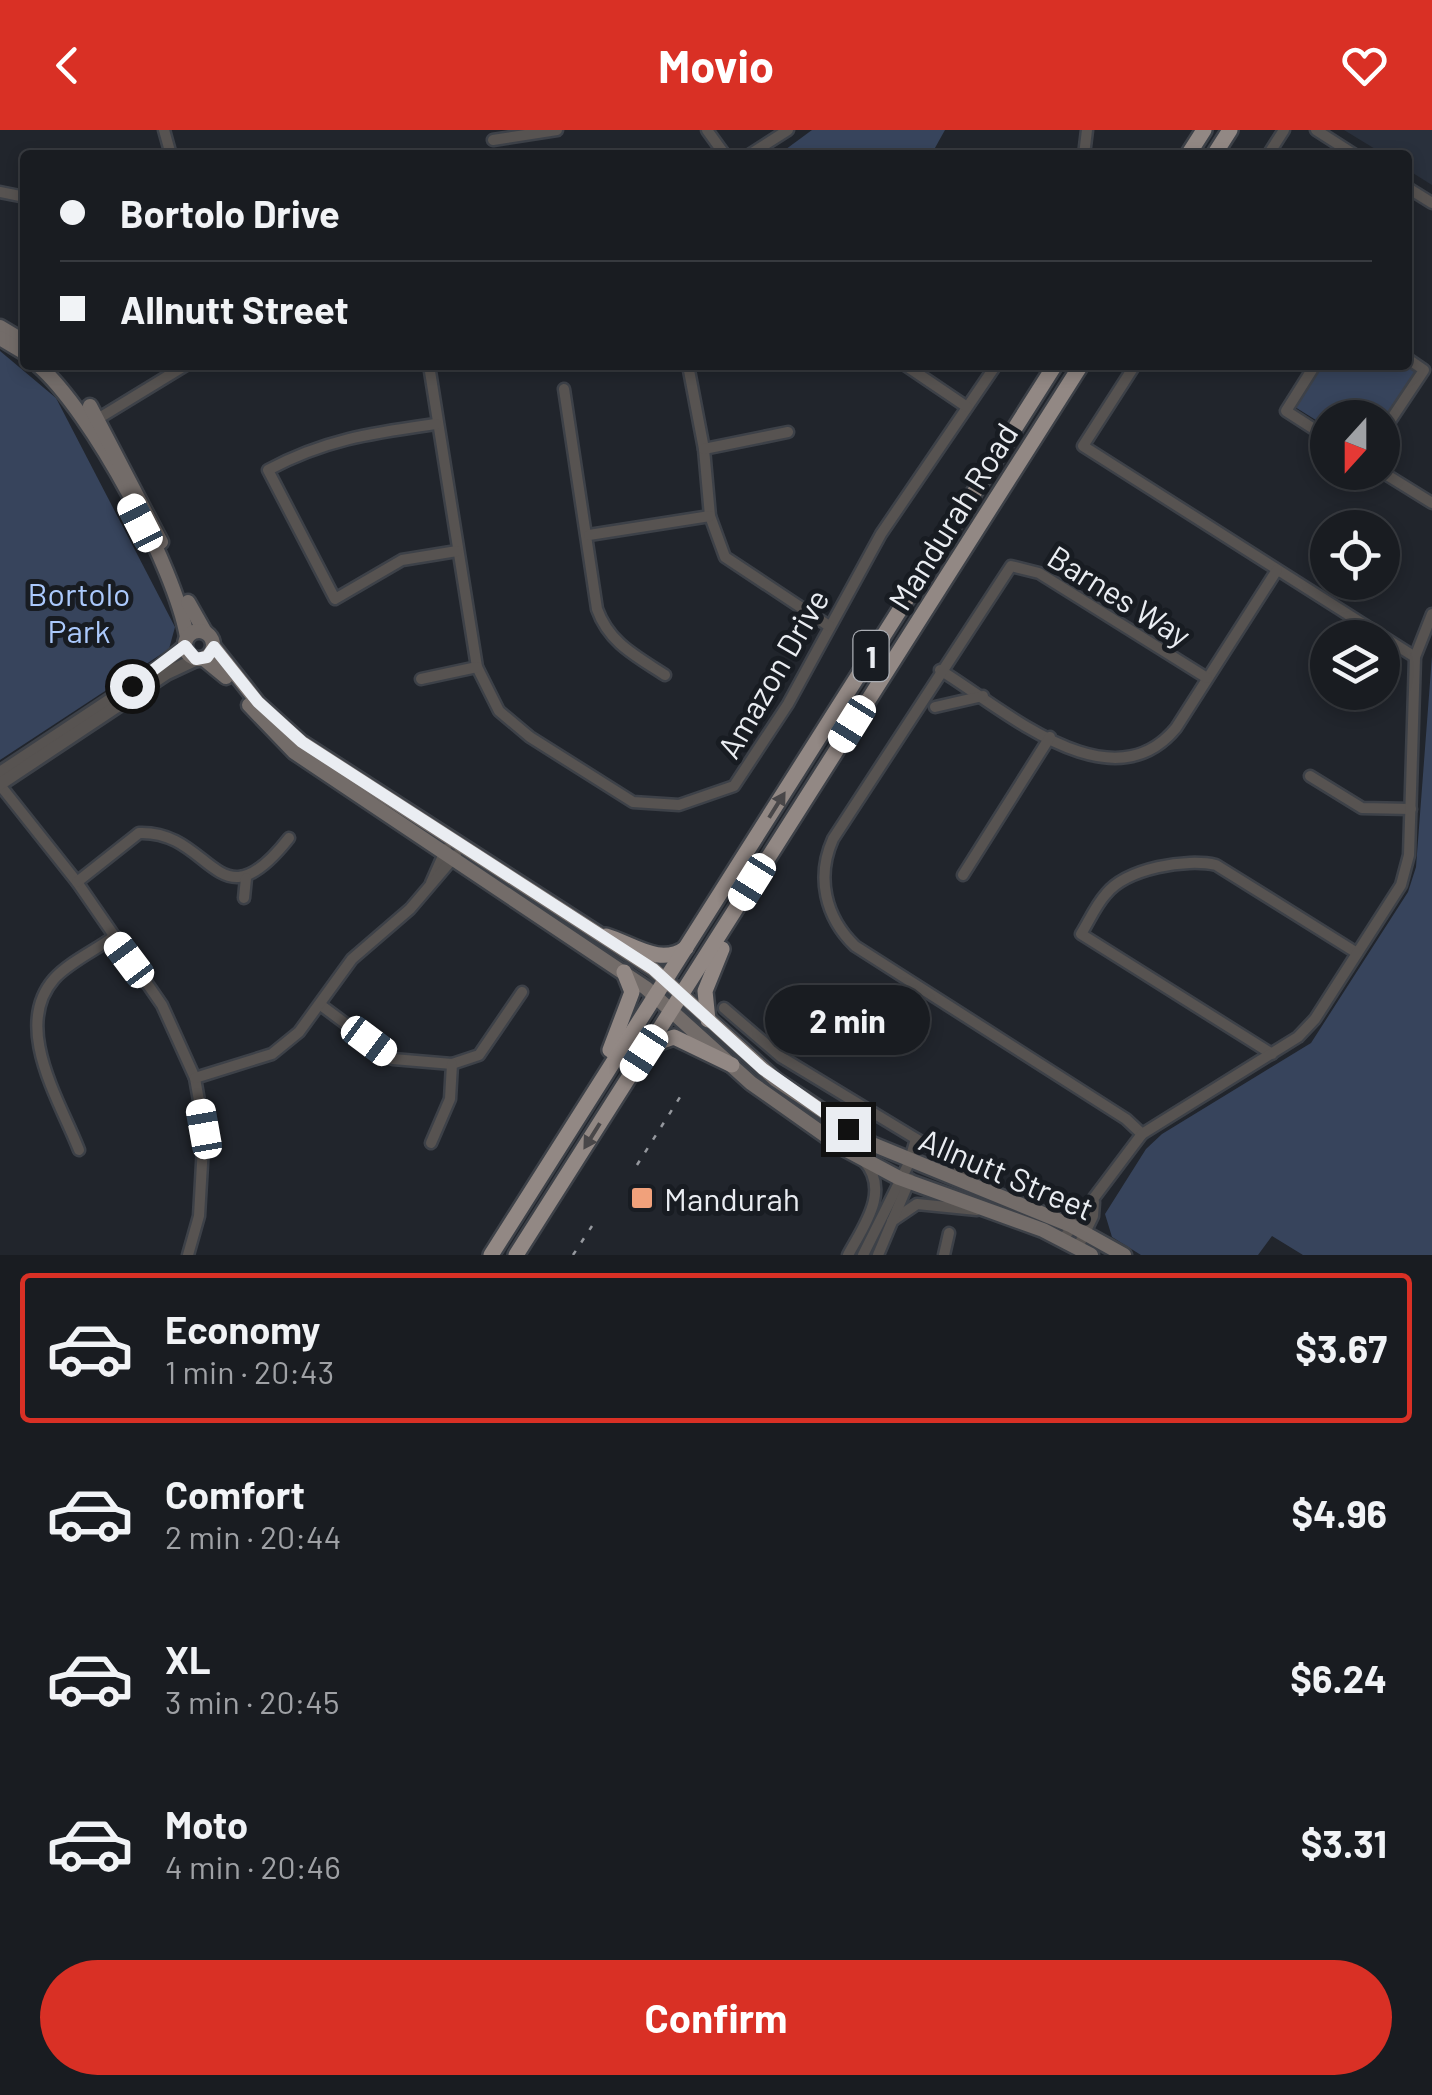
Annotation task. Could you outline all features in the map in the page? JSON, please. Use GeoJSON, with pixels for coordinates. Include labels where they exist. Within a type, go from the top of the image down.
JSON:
{"type":"FeatureCollection","features":[{"type":"Feature","properties":{"kind":"highway","name":"Mandurah Road"},"geometry":{"type":"LineString","coordinates":[[491,1255],[1052,370]]}},
{"type":"Feature","properties":{"kind":"highway","name":"Mandurah Road"},"geometry":{"type":"LineString","coordinates":[[516,1255],[1077,370]]}},
{"type":"Feature","properties":{"kind":"highway"},"geometry":{"type":"LineString","coordinates":[[708,1020],[703,1001],[707,982],[752,882]]}},
{"type":"Feature","properties":{"kind":"highway"},"geometry":{"type":"LineString","coordinates":[[606,936],[663,956],[687,946]]}},
{"type":"Feature","properties":{"kind":"highway"},"geometry":{"type":"LineString","coordinates":[[590,1100],[631,998],[632,986],[624,972]]}},
{"type":"Feature","properties":{"kind":"highway"},"geometry":{"type":"LineString","coordinates":[[644,1053],[657,1040],[674,1036],[732,1065]]}},
{"type":"Feature","properties":{"kind":"main road"},"geometry":{"type":"LineString","coordinates":[[44,370],[95,422],[174,589],[186,641],[302,742],[454,848]]}},
{"type":"Feature","properties":{"kind":"main road"},"geometry":{"type":"LineString","coordinates":[[56,370],[95,422],[182,585],[192,616],[205,632],[204,655]]}},
{"type":"Feature","properties":{"kind":"main road"},"geometry":{"type":"LineString","coordinates":[[186,641],[205,632]]}},
{"type":"Feature","properties":{"kind":"main road","name":"Allnutt Street"},"geometry":{"type":"LineString","coordinates":[[454,848],[606,936],[666,979],[776,1080],[872,1144],[1066,1232],[1085,1245],[1124,1255]]}},
{"type":"Feature","properties":{"kind":"main road","name":"Allnutt Street"},"geometry":{"type":"LineString","coordinates":[[454,848],[655,996],[732,1065],[809,1126],[905,1180],[1066,1232]]}},
{"type":"Feature","properties":{"kind":"street"},"geometry":{"type":"LineString","coordinates":[[493,140],[557,130]]}},
{"type":"Feature","properties":{"kind":"street"},"geometry":{"type":"LineString","coordinates":[[757,150],[788,130]]}},
{"type":"Feature","properties":{"kind":"street"},"geometry":{"type":"LineString","coordinates":[[1316,130],[1348,150]]}},
{"type":"Feature","properties":{"kind":"street"},"geometry":{"type":"LineString","coordinates":[[1400,406],[1424,370],[1412,362]]}},
{"type":"Feature","properties":{"kind":"street"},"geometry":{"type":"LineString","coordinates":[[95,422],[178,370]]}},
{"type":"Feature","properties":{"kind":"street","name":"Amazon Drive"},"geometry":{"type":"LineString","coordinates":[[430,370],[477,667],[499,712],[530,738],[633,802],[679,804],[734,786],[788,704],[880,534],[993,370]]}},
{"type":"Feature","properties":{"kind":"street"},"geometry":{"type":"LineString","coordinates":[[689,370],[704,449],[710,516],[725,557],[829,626]]}},
{"type":"Feature","properties":{"kind":"street"},"geometry":{"type":"LineString","coordinates":[[912,370],[967,407]]}},
{"type":"Feature","properties":{"kind":"street"},"geometry":{"type":"LineString","coordinates":[[1131,370],[1083,446],[1415,657]]}},
{"type":"Feature","properties":{"kind":"street"},"geometry":{"type":"LineString","coordinates":[[1310,427],[1286,412],[1312,370]]}},
{"type":"Feature","properties":{"kind":"street"},"geometry":{"type":"LineString","coordinates":[[564,390],[589,534],[597,609],[604,628],[620,646],[665,674]]}},
{"type":"Feature","properties":{"kind":"street"},"geometry":{"type":"LineString","coordinates":[[436,424],[326,443],[268,470],[335,599],[402,560],[457,550]]}},
{"type":"Feature","properties":{"kind":"street"},"geometry":{"type":"LineString","coordinates":[[704,449],[788,432]]}},
{"type":"Feature","properties":{"kind":"street"},"geometry":{"type":"LineString","coordinates":[[1400,483],[1432,503]]}},
{"type":"Feature","properties":{"kind":"street"},"geometry":{"type":"LineString","coordinates":[[589,534],[710,516]]}},
{"type":"Feature","properties":{"kind":"street","name":"Barnes Way"},"geometry":{"type":"LineString","coordinates":[[940,670],[1011,566],[1039,573],[1207,678]]}},
{"type":"Feature","properties":{"kind":"street"},"geometry":{"type":"LineString","coordinates":[[1142,1134],[1126,1119],[855,946],[832,915],[823,880],[828,851],[940,670],[1050,737],[1098,760],[1136,757],[1166,740],[1276,570]]}},
{"type":"Feature","properties":{"kind":"street"},"geometry":{"type":"LineString","coordinates":[[1066,1232],[1094,1202],[1142,1134],[1272,1054],[1314,1019],[1401,885],[1409,854],[1415,657],[1432,614]]}},
{"type":"Feature","properties":{"kind":"street"},"geometry":{"type":"LineString","coordinates":[[0,773],[160,667],[186,641]]}},
{"type":"Feature","properties":{"kind":"street"},"geometry":{"type":"LineString","coordinates":[[188,1255],[198,1216],[204,1129],[195,1078],[162,1005],[112,938],[77,882],[0,784],[167,674],[204,655]]}},
{"type":"Feature","properties":{"kind":"street"},"geometry":{"type":"LineString","coordinates":[[421,679],[477,667]]}},
{"type":"Feature","properties":{"kind":"street"},"geometry":{"type":"LineString","coordinates":[[935,707],[983,696]]}},
{"type":"Feature","properties":{"kind":"street"},"geometry":{"type":"LineString","coordinates":[[962,875],[1050,737]]}},
{"type":"Feature","properties":{"kind":"street"},"geometry":{"type":"LineString","coordinates":[[1310,776],[1362,808],[1411,808]]}},
{"type":"Feature","properties":{"kind":"street"},"geometry":{"type":"LineString","coordinates":[[77,882],[139,833],[174,836],[212,869],[246,878],[260,873],[289,838]]}},
{"type":"Feature","properties":{"kind":"street"},"geometry":{"type":"LineString","coordinates":[[195,1078],[272,1054],[322,1006],[352,959],[410,910],[454,848]]}},
{"type":"Feature","properties":{"kind":"street"},"geometry":{"type":"LineString","coordinates":[[1272,1054],[1081,934],[1107,892],[1125,879],[1196,860],[1216,866],[1357,953]]}},
{"type":"Feature","properties":{"kind":"street"},"geometry":{"type":"LineString","coordinates":[[244,898],[246,878]]}},
{"type":"Feature","properties":{"kind":"street"},"geometry":{"type":"LineString","coordinates":[[80,1150],[38,1042],[37,1008],[54,978],[112,938]]}},
{"type":"Feature","properties":{"kind":"street"},"geometry":{"type":"LineString","coordinates":[[322,1006],[393,1059],[452,1064],[479,1055],[522,992]]}},
{"type":"Feature","properties":{"kind":"street"},"geometry":{"type":"LineString","coordinates":[[724,1008],[781,1057],[961,1166],[967,1182],[975,1189]]}},
{"type":"Feature","properties":{"kind":"street"},"geometry":{"type":"LineString","coordinates":[[431,1143],[450,1098],[452,1064]]}},
{"type":"Feature","properties":{"kind":"street"},"geometry":{"type":"LineString","coordinates":[[878,1255],[916,1140]]}},
{"type":"Feature","properties":{"kind":"street"},"geometry":{"type":"LineString","coordinates":[[848,1255],[867,1222],[875,1190],[872,1170],[860,1157]]}},
{"type":"Feature","properties":{"kind":"street"},"geometry":{"type":"LineString","coordinates":[[863,1255],[905,1180]]}},
{"type":"Feature","properties":{"kind":"street"},"geometry":{"type":"LineString","coordinates":[[1085,1245],[1094,1202]]}},
{"type":"Feature","properties":{"kind":"street"},"geometry":{"type":"LineString","coordinates":[[892,1221],[918,1204],[993,1211]]}},
{"type":"Feature","properties":{"kind":"street"},"geometry":{"type":"LineString","coordinates":[[944,1255],[948,1233]]}},
{"type":"Feature","properties":{"kind":"shaded area"},"geometry":{"type":"Polygon","coordinates":[[[1344,130],[1432,130],[1432,185],[1412,172],[1412,150],[1377,150],[1344,130]]]}},
{"type":"Feature","properties":{"kind":"green space"},"geometry":{"type":"Polygon","coordinates":[[[812,130],[945,130],[934,150],[785,150],[812,130]]]}},
{"type":"Feature","properties":{"kind":"green space","name":"Bortolo Park"},"geometry":{"type":"Polygon","coordinates":[[[0,351],[56,398],[175,627],[169,649],[0,760],[0,351]]]}},
{"type":"Feature","properties":{"kind":"green space"},"geometry":{"type":"Polygon","coordinates":[[[1412,368],[1417,371],[1399,400],[1310,400],[1310,416],[1295,407],[1319,370],[1412,368]]]}},
{"type":"Feature","properties":{"kind":"green space"},"geometry":{"type":"Polygon","coordinates":[[[1432,656],[1432,1255],[1303,1255],[1272,1236],[1258,1255],[1141,1255],[1112,1237],[1105,1214],[1146,1149],[1162,1134],[1311,1043],[1408,892],[1416,867],[1432,656]]]}},
{"type":"Feature","properties":{"kind":"railway"},"geometry":{"type":"LineString","coordinates":[[637,1165],[682,1094]]}},
{"type":"Feature","properties":{"kind":"railway"},"geometry":{"type":"LineString","coordinates":[[573,1255],[592,1226]]}},
{"type":"Feature","properties":{"kind":"place","name":"Mandurah"},"geometry":{"type":"Point","coordinates":[642,1198]}},
{"type":"Feature","properties":{"kind":"route"},"geometry":{"type":"LineString","coordinates":[[132,686],[185,646],[196,659],[204,659],[214,647],[258,702],[302,742],[653,969],[776,1080],[848,1129]]}}]}
